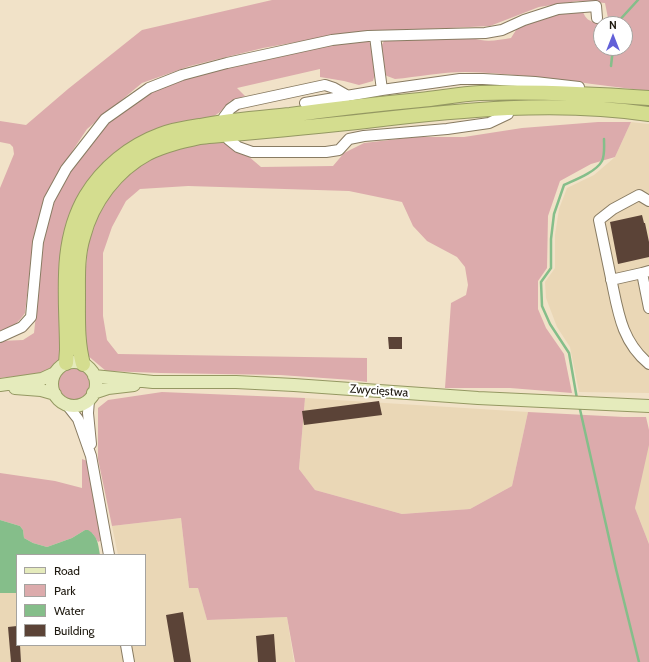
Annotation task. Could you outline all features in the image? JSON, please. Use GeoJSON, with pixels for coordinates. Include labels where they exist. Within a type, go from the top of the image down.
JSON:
{"type":"FeatureCollection","features":[{"type":"Feature","properties":{"kind":"highway"},"geometry":{"type":"LineString","coordinates":[[66,363],[66,273],[68,245],[72,227],[78,212],[86,195],[97,180],[114,162],[142,143],[161,134],[210,124],[479,93],[553,92],[649,98]]}},
{"type":"Feature","properties":{"kind":"highway"},"geometry":{"type":"LineString","coordinates":[[83,364],[79,349],[78,316],[78,275],[82,238],[87,222],[104,191],[115,178],[131,164],[148,153],[166,146],[200,137],[467,110],[547,107],[649,114]]}},
{"type":"Feature","properties":{"kind":"main road"},"geometry":{"type":"LineString","coordinates":[[76,362],[83,364],[91,370],[94,376],[96,385],[91,396],[84,403],[77,405],[67,404],[60,401],[55,394],[52,385],[54,373],[59,367],[66,363],[76,362]]}},
{"type":"Feature","properties":{"kind":"main road"},"geometry":{"type":"LineString","coordinates":[[0,386],[39,379],[54,373]]}},
{"type":"Feature","properties":{"kind":"main road","name":"Zwycięstwa"},"geometry":{"type":"LineString","coordinates":[[94,376],[153,382],[236,382],[478,398],[649,406]]}},
{"type":"Feature","properties":{"kind":"main road","name":"Zwycięstwa"},"geometry":{"type":"LineString","coordinates":[[91,396],[108,388],[153,382]]}},
{"type":"Feature","properties":{"kind":"main road"},"geometry":{"type":"LineString","coordinates":[[0,386],[41,390],[55,394]]}},
{"type":"Feature","properties":{"kind":"street"},"geometry":{"type":"LineString","coordinates":[[0,337],[22,327],[31,317],[38,242],[50,200],[66,169],[105,119],[149,88],[182,75],[227,63],[332,40],[376,36],[485,33],[502,30],[524,20],[558,9],[578,7],[596,6],[597,16]]}},
{"type":"Feature","properties":{"kind":"street"},"geometry":{"type":"LineString","coordinates":[[376,36],[382,90]]}},
{"type":"Feature","properties":{"kind":"street"},"geometry":{"type":"LineString","coordinates":[[305,103],[460,79],[535,82],[579,87]]}},
{"type":"Feature","properties":{"kind":"street"},"geometry":{"type":"LineString","coordinates":[[224,117],[230,109],[237,104],[325,85],[348,96]]}},
{"type":"Feature","properties":{"kind":"street"},"geometry":{"type":"LineString","coordinates":[[228,139],[238,147],[252,152],[326,152],[339,150],[349,139],[357,137],[447,129],[489,123],[508,114]]}},
{"type":"Feature","properties":{"kind":"street"},"geometry":{"type":"LineString","coordinates":[[649,193],[639,195],[613,209],[598,220],[618,313],[624,331],[635,349],[649,364]]}},
{"type":"Feature","properties":{"kind":"street"},"geometry":{"type":"LineString","coordinates":[[639,195],[649,201]]}},
{"type":"Feature","properties":{"kind":"street"},"geometry":{"type":"LineString","coordinates":[[611,280],[645,272],[649,308]]}},
{"type":"Feature","properties":{"kind":"street"},"geometry":{"type":"LineString","coordinates":[[91,396],[88,413],[91,456]]}},
{"type":"Feature","properties":{"kind":"street"},"geometry":{"type":"LineString","coordinates":[[67,404],[77,417],[91,456],[109,554]]}},
{"type":"Feature","properties":{"kind":"street"},"geometry":{"type":"LineString","coordinates":[[126,646],[129,662]]}},
{"type":"Feature","properties":{"kind":"shaded area"},"geometry":{"type":"Polygon","coordinates":[[[631,122],[649,124],[649,393],[579,392],[570,347],[557,327],[546,298],[545,282],[555,268],[555,235],[559,209],[567,188],[594,175],[615,157],[631,122]]]}},
{"type":"Feature","properties":{"kind":"shaded area"},"geometry":{"type":"Polygon","coordinates":[[[305,398],[528,412],[512,486],[470,509],[402,514],[315,490],[299,469],[305,398]]]}},
{"type":"Feature","properties":{"kind":"shaded area"},"geometry":{"type":"Polygon","coordinates":[[[646,437],[649,437],[649,544],[635,508],[646,437]]]}},
{"type":"Feature","properties":{"kind":"shaded area"},"geometry":{"type":"Polygon","coordinates":[[[181,518],[189,588],[198,588],[207,620],[287,617],[294,662],[0,662],[0,593],[16,593],[16,646],[146,646],[146,554],[118,554],[112,526],[181,518]]]}},
{"type":"Feature","properties":{"kind":"green space"},"geometry":{"type":"Polygon","coordinates":[[[272,0],[649,0],[649,91],[497,73],[456,72],[395,79],[384,74],[381,61],[381,48],[385,40],[473,38],[487,41],[511,38],[518,27],[564,11],[583,12],[587,19],[593,22],[593,56],[633,56],[633,16],[608,16],[605,3],[578,1],[539,7],[490,26],[347,33],[263,48],[190,66],[142,83],[87,129],[73,150],[54,197],[66,174],[106,123],[152,91],[190,76],[330,43],[364,39],[372,44],[376,71],[373,81],[359,85],[320,77],[320,69],[237,88],[245,96],[230,101],[220,112],[210,119],[105,163],[59,360],[47,373],[0,378],[0,341],[23,340],[34,333],[43,236],[49,210],[32,251],[25,313],[14,325],[0,331],[0,188],[14,154],[13,147],[10,144],[0,142],[0,121],[26,125],[68,89],[142,30],[272,0]]]}},
{"type":"Feature","properties":{"kind":"green space"},"geometry":{"type":"Polygon","coordinates":[[[598,122],[631,122],[615,157],[591,164],[560,181],[548,216],[547,268],[538,281],[538,309],[546,328],[564,354],[572,393],[510,388],[445,388],[451,303],[466,295],[468,285],[465,267],[457,257],[427,241],[413,226],[402,202],[349,191],[188,186],[140,189],[126,201],[112,227],[103,253],[103,316],[107,340],[118,354],[367,358],[367,382],[280,375],[106,371],[87,355],[84,289],[88,244],[94,221],[103,202],[119,182],[144,163],[185,143],[228,139],[261,167],[333,166],[344,153],[364,143],[415,137],[464,137],[522,128],[598,122]]]}},
{"type":"Feature","properties":{"kind":"green space"},"geometry":{"type":"Polygon","coordinates":[[[71,368],[77,368],[87,375],[90,384],[89,390],[83,397],[77,400],[71,400],[61,393],[58,387],[58,381],[65,371],[71,368]]]}},
{"type":"Feature","properties":{"kind":"green space"},"geometry":{"type":"Polygon","coordinates":[[[162,392],[305,398],[299,469],[315,490],[402,514],[470,509],[512,486],[528,412],[646,417],[649,430],[649,445],[635,508],[649,544],[649,662],[295,662],[287,617],[207,620],[198,588],[189,588],[181,518],[112,526],[98,459],[98,408],[108,400],[162,392]]]}},
{"type":"Feature","properties":{"kind":"green space"},"geometry":{"type":"Polygon","coordinates":[[[82,459],[90,462],[104,539],[98,542],[93,534],[85,530],[72,538],[47,547],[33,543],[24,538],[23,530],[20,526],[0,520],[0,473],[55,481],[82,488],[82,459]]]}},
{"type":"Feature","properties":{"kind":"water"},"geometry":{"type":"Polygon","coordinates":[[[0,520],[20,526],[23,530],[24,538],[33,543],[47,547],[72,538],[85,530],[91,532],[96,538],[100,554],[16,554],[16,593],[0,593],[0,520]]]}},
{"type":"Feature","properties":{"kind":"building"},"geometry":{"type":"Polygon","coordinates":[[[642,215],[649,242],[649,257],[618,264],[610,222],[642,215]]]}},
{"type":"Feature","properties":{"kind":"building"},"geometry":{"type":"Polygon","coordinates":[[[388,337],[402,337],[402,349],[389,349],[388,337]]]}},
{"type":"Feature","properties":{"kind":"building"},"geometry":{"type":"Polygon","coordinates":[[[379,401],[382,415],[304,425],[302,411],[379,401]]]}},
{"type":"Feature","properties":{"kind":"building"},"geometry":{"type":"Polygon","coordinates":[[[183,612],[191,662],[174,662],[166,615],[183,612]]]}},
{"type":"Feature","properties":{"kind":"building"},"geometry":{"type":"Polygon","coordinates":[[[16,626],[16,646],[20,646],[21,662],[11,662],[8,627],[16,626]]]}},
{"type":"Feature","properties":{"kind":"building"},"geometry":{"type":"Polygon","coordinates":[[[274,634],[276,662],[258,662],[256,636],[274,634]]]}},
{"type":"Feature","properties":{"kind":"waterway"},"geometry":{"type":"LineString","coordinates":[[623,16],[638,0]]}},
{"type":"Feature","properties":{"kind":"waterway"},"geometry":{"type":"LineString","coordinates":[[611,66],[612,56]]}},
{"type":"Feature","properties":{"kind":"waterway"},"geometry":{"type":"LineString","coordinates":[[577,399],[569,353],[550,324],[542,306],[541,282],[551,268],[551,239],[554,214],[564,185],[585,175],[599,165],[604,156],[604,139]]}},
{"type":"Feature","properties":{"kind":"waterway"},"geometry":{"type":"LineString","coordinates":[[579,405],[616,569],[639,662]]}}]}
